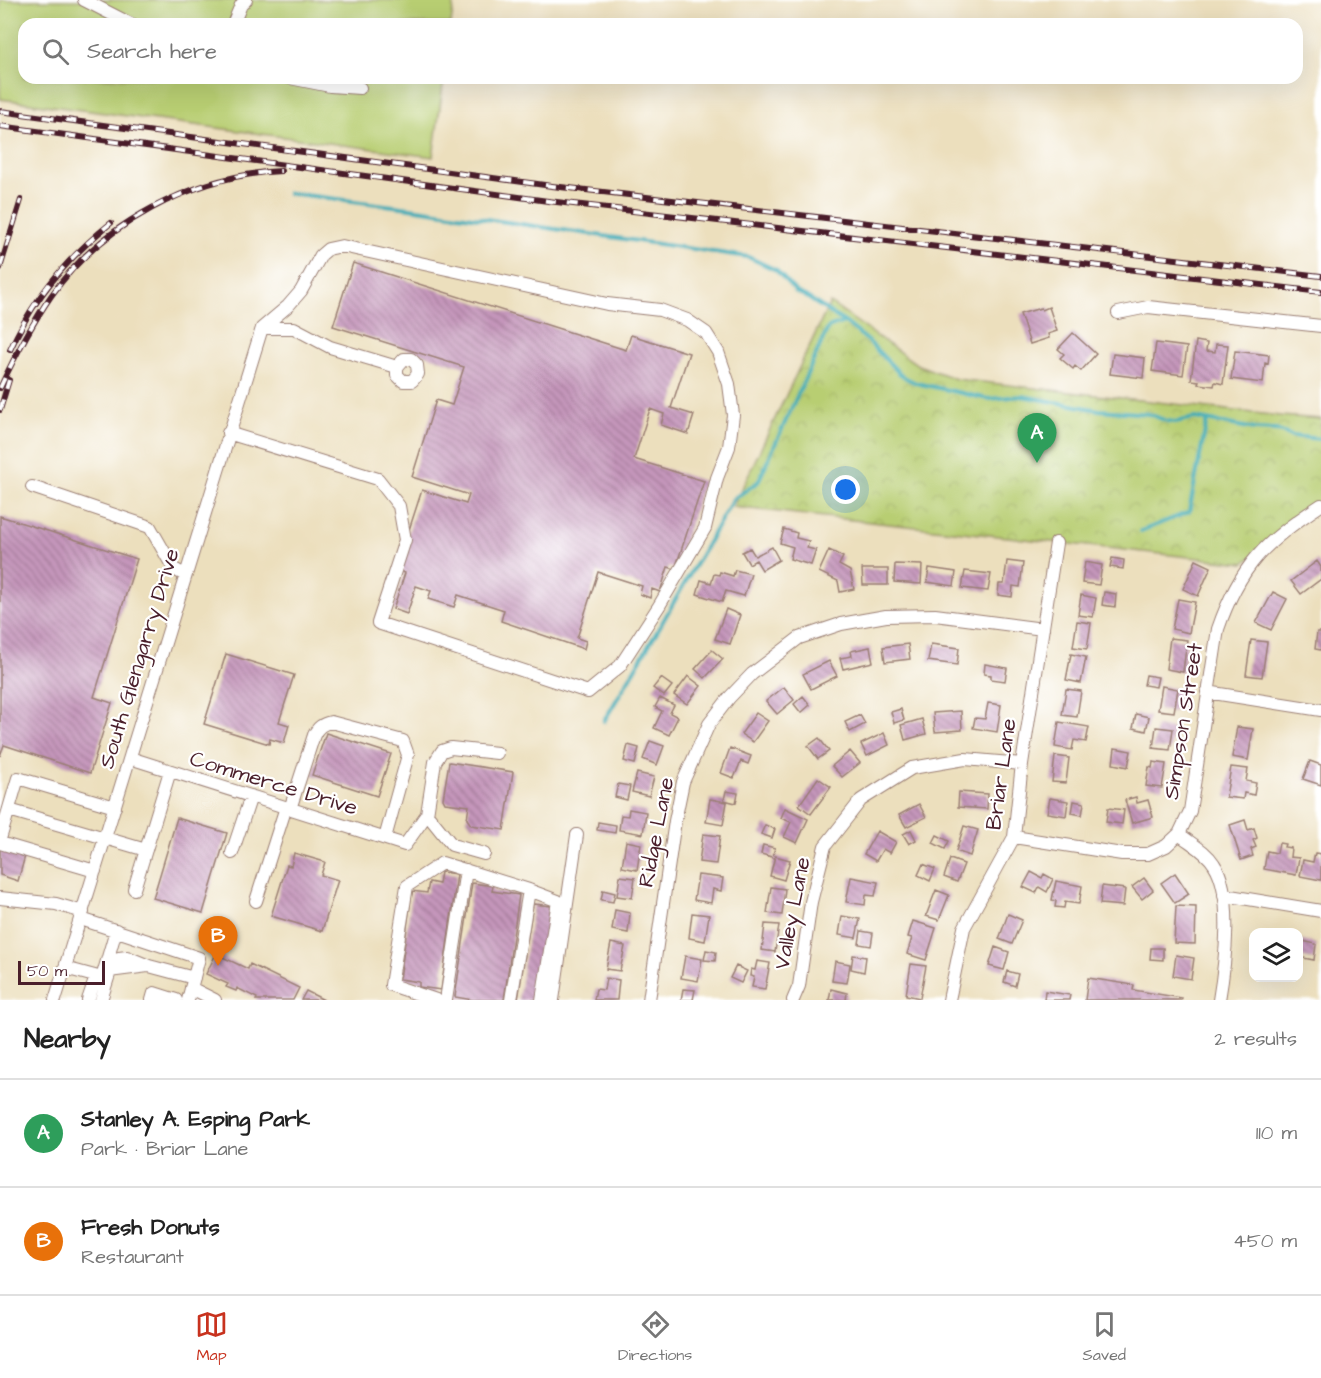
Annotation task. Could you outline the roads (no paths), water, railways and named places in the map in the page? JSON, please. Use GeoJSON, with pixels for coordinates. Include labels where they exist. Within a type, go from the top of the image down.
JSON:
{"type":"FeatureCollection","features":[{"type":"Feature","properties":{"kind":"street"},"geometry":{"type":"LineString","coordinates":[[84,0],[119,18]]}},
{"type":"Feature","properties":{"kind":"street"},"geometry":{"type":"LineString","coordinates":[[236,18],[241,5],[246,0]]}},
{"type":"Feature","properties":{"kind":"street"},"geometry":{"type":"LineString","coordinates":[[320,84],[360,88]]}},
{"type":"Feature","properties":{"kind":"street"},"geometry":{"type":"LineString","coordinates":[[228,433],[378,479],[399,506],[405,540],[378,623],[588,692],[620,666],[705,528],[717,478],[729,447],[733,415],[729,384],[718,352],[706,333],[687,320],[660,310],[607,304],[342,246],[328,249],[321,255],[302,291],[262,328]]}},
{"type":"Feature","properties":{"kind":"street"},"geometry":{"type":"LineString","coordinates":[[1118,313],[1148,307],[1321,326]]}},
{"type":"Feature","properties":{"kind":"street"},"geometry":{"type":"LineString","coordinates":[[262,328],[294,328],[330,348],[397,367]]}},
{"type":"Feature","properties":{"kind":"street","name":"South Glengarry Drive"},"geometry":{"type":"LineString","coordinates":[[55,1000],[262,328]]}},
{"type":"Feature","properties":{"kind":"street"},"geometry":{"type":"LineString","coordinates":[[32,487],[150,527],[174,568],[185,575]]}},
{"type":"Feature","properties":{"kind":"street","name":"Simpson Street"},"geometry":{"type":"LineString","coordinates":[[1220,1000],[1226,952],[1224,895],[1221,882],[1213,862],[1179,834],[1190,811],[1218,629],[1228,601],[1243,573],[1264,548],[1290,525],[1321,505]]}},
{"type":"Feature","properties":{"kind":"street","name":"Briar Lane"},"geometry":{"type":"LineString","coordinates":[[949,1000],[964,928],[1014,837],[1022,764],[1056,543]]}},
{"type":"Feature","properties":{"kind":"street","name":"Ridge Lane"},"geometry":{"type":"LineString","coordinates":[[649,1000],[675,821],[684,782],[710,724],[729,698],[752,674],[799,638],[841,624],[886,616],[935,615],[1042,628]]}},
{"type":"Feature","properties":{"kind":"street"},"geometry":{"type":"LineString","coordinates":[[1207,692],[1321,710]]}},
{"type":"Feature","properties":{"kind":"street"},"geometry":{"type":"LineString","coordinates":[[256,901],[314,735],[317,728],[324,723],[331,722],[402,741],[408,755],[385,838]]}},
{"type":"Feature","properties":{"kind":"street"},"geometry":{"type":"LineString","coordinates":[[484,854],[452,845],[427,814],[435,762],[442,751],[451,748],[497,753]]}},
{"type":"Feature","properties":{"kind":"street","name":"Commerce Drive"},"geometry":{"type":"LineString","coordinates":[[130,758],[405,845],[427,814]]}},
{"type":"Feature","properties":{"kind":"street","name":"Valley Lane"},"geometry":{"type":"LineString","coordinates":[[793,1000],[799,986],[811,902],[825,846],[861,800],[912,768],[965,759],[1022,764]]}},
{"type":"Feature","properties":{"kind":"street"},"geometry":{"type":"LineString","coordinates":[[134,889],[170,771]]}},
{"type":"Feature","properties":{"kind":"street"},"geometry":{"type":"LineString","coordinates":[[95,871],[0,841],[18,778],[115,807]]}},
{"type":"Feature","properties":{"kind":"street"},"geometry":{"type":"LineString","coordinates":[[232,853],[250,796]]}},
{"type":"Feature","properties":{"kind":"street"},"geometry":{"type":"LineString","coordinates":[[9,810],[146,850]]}},
{"type":"Feature","properties":{"kind":"street"},"geometry":{"type":"LineString","coordinates":[[1014,837],[1122,854],[1148,854],[1166,846],[1179,834]]}},
{"type":"Feature","properties":{"kind":"street"},"geometry":{"type":"LineString","coordinates":[[553,1000],[577,835]]}},
{"type":"Feature","properties":{"kind":"street"},"geometry":{"type":"LineString","coordinates":[[436,1000],[391,985],[407,886],[442,863],[558,901],[542,1000]]}},
{"type":"Feature","properties":{"kind":"street"},"geometry":{"type":"LineString","coordinates":[[446,1000],[466,870]]}},
{"type":"Feature","properties":{"kind":"street"},"geometry":{"type":"LineString","coordinates":[[511,1000],[529,890]]}},
{"type":"Feature","properties":{"kind":"street"},"geometry":{"type":"LineString","coordinates":[[1224,895],[1321,911]]}},
{"type":"Feature","properties":{"kind":"street"},"geometry":{"type":"LineString","coordinates":[[0,898],[56,904],[116,930],[199,958],[191,989]]}},
{"type":"Feature","properties":{"kind":"street"},"geometry":{"type":"LineString","coordinates":[[65,968],[102,978],[116,930]]}},
{"type":"Feature","properties":{"kind":"street"},"geometry":{"type":"LineString","coordinates":[[101,1000],[113,962],[122,957],[131,958],[149,966],[215,1000]]}},
{"type":"Feature","properties":{"kind":"street"},"geometry":{"type":"LineString","coordinates":[[88,1000],[96,977]]}},
{"type":"Feature","properties":{"kind":"street"},"geometry":{"type":"LineString","coordinates":[[152,1000],[154,993],[176,1000]]}},
{"type":"Feature","properties":{"kind":"waterway"},"geometry":{"type":"LineString","coordinates":[[288,193],[410,208],[748,257],[776,270],[796,292],[846,323],[867,340],[902,376],[916,383],[988,399],[1022,396],[1099,410],[1149,414],[1167,421],[1175,422],[1195,418],[1255,429],[1276,430],[1292,436],[1321,439]]}},
{"type":"Feature","properties":{"kind":"waterway"},"geometry":{"type":"LineString","coordinates":[[604,721],[733,499],[758,482],[828,328],[844,322]]}},
{"type":"Feature","properties":{"kind":"waterway"},"geometry":{"type":"LineString","coordinates":[[1141,531],[1189,512],[1207,420]]}},
{"type":"Feature","properties":{"kind":"railway"},"geometry":{"type":"LineString","coordinates":[[0,111],[552,186],[1321,276]]}},
{"type":"Feature","properties":{"kind":"railway"},"geometry":{"type":"LineString","coordinates":[[0,126],[548,201],[1321,292]]}},
{"type":"Feature","properties":{"kind":"railway"},"geometry":{"type":"LineString","coordinates":[[0,388],[51,296],[72,270],[123,226],[183,193],[215,182],[281,171]]}},
{"type":"Feature","properties":{"kind":"railway"},"geometry":{"type":"LineString","coordinates":[[0,268],[21,200]]}},
{"type":"Feature","properties":{"kind":"railway"},"geometry":{"type":"LineString","coordinates":[[10,350],[40,296],[80,250],[111,223]]}},
{"type":"Feature","properties":{"kind":"railway"},"geometry":{"type":"LineString","coordinates":[[0,410],[9,380]]}},
{"type":"Feature","properties":{"kind":"place","name":"Stanley A. Esping Park"},"geometry":{"type":"Point","coordinates":[1037,463]}},
{"type":"Feature","properties":{"kind":"place","name":"Fresh Donuts"},"geometry":{"type":"Point","coordinates":[218,966]}}]}
